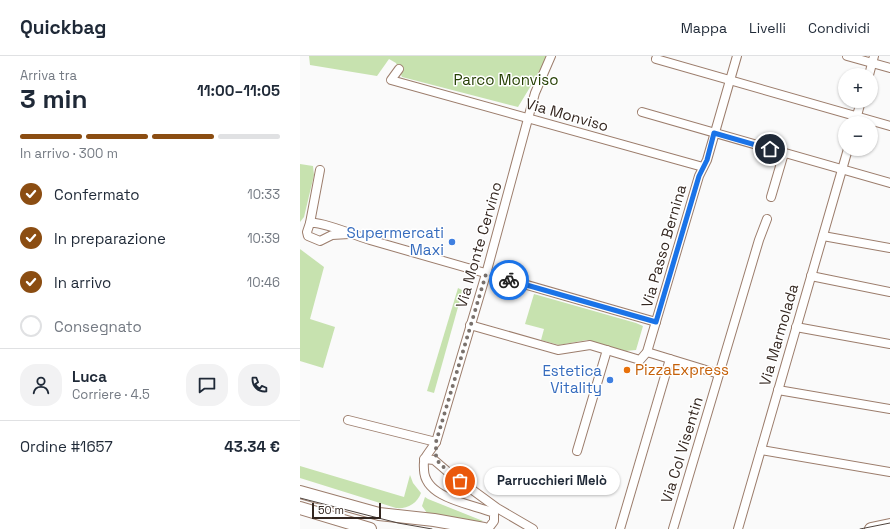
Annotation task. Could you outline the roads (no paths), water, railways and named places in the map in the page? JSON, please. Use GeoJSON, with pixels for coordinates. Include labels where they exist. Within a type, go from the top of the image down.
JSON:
{"type":"FeatureCollection","features":[{"type":"Feature","properties":{"kind":"main road"},"geometry":{"type":"LineString","coordinates":[[300,492],[379,514],[434,520],[484,529]]}},
{"type":"Feature","properties":{"kind":"main road"},"geometry":{"type":"LineString","coordinates":[[300,508],[370,529]]}},
{"type":"Feature","properties":{"kind":"main road"},"geometry":{"type":"LineString","coordinates":[[871,529],[890,525]]}},
{"type":"Feature","properties":{"kind":"street","name":"Via Monte Cervino"},"geometry":{"type":"LineString","coordinates":[[440,464],[436,458],[436,442],[486,274],[536,93],[551,56]]}},
{"type":"Feature","properties":{"kind":"street","name":"Via Passo Bernina"},"geometry":{"type":"LineString","coordinates":[[647,352],[699,176],[714,133],[737,56]]}},
{"type":"Feature","properties":{"kind":"street"},"geometry":{"type":"LineString","coordinates":[[847,56],[873,60],[890,68]]}},
{"type":"Feature","properties":{"kind":"street"},"geometry":{"type":"LineString","coordinates":[[656,59],[730,80],[843,116]]}},
{"type":"Feature","properties":{"kind":"street","name":"Via Monviso"},"geometry":{"type":"LineString","coordinates":[[399,69],[391,80],[703,167]]}},
{"type":"Feature","properties":{"kind":"street"},"geometry":{"type":"LineString","coordinates":[[642,112],[890,183]]}},
{"type":"Feature","properties":{"kind":"street"},"geometry":{"type":"LineString","coordinates":[[878,124],[890,126]]}},
{"type":"Feature","properties":{"kind":"street"},"geometry":{"type":"LineString","coordinates":[[771,197],[784,153]]}},
{"type":"Feature","properties":{"kind":"street","name":"Via Marmolada"},"geometry":{"type":"LineString","coordinates":[[738,529],[846,156]]}},
{"type":"Feature","properties":{"kind":"street"},"geometry":{"type":"LineString","coordinates":[[320,170],[310,223],[306,232],[308,236],[320,240],[332,235],[349,234]]}},
{"type":"Feature","properties":{"kind":"street","name":"Via Col Visentin"},"geometry":{"type":"LineString","coordinates":[[673,529],[759,240],[767,219]]}},
{"type":"Feature","properties":{"kind":"street"},"geometry":{"type":"LineString","coordinates":[[310,223],[318,223],[349,234],[656,322]]}},
{"type":"Feature","properties":{"kind":"street"},"geometry":{"type":"LineString","coordinates":[[823,236],[890,248]]}},
{"type":"Feature","properties":{"kind":"street"},"geometry":{"type":"LineString","coordinates":[[811,276],[890,292]]}},
{"type":"Feature","properties":{"kind":"street"},"geometry":{"type":"LineString","coordinates":[[470,325],[558,350],[590,345],[640,360],[647,352],[719,374]]}},
{"type":"Feature","properties":{"kind":"street"},"geometry":{"type":"LineString","coordinates":[[796,327],[890,344]]}},
{"type":"Feature","properties":{"kind":"street"},"geometry":{"type":"LineString","coordinates":[[577,451],[607,350]]}},
{"type":"Feature","properties":{"kind":"street"},"geometry":{"type":"LineString","coordinates":[[620,529],[670,359]]}},
{"type":"Feature","properties":{"kind":"street"},"geometry":{"type":"LineString","coordinates":[[778,390],[890,409]]}},
{"type":"Feature","properties":{"kind":"street"},"geometry":{"type":"LineString","coordinates":[[348,420],[436,442]]}},
{"type":"Feature","properties":{"kind":"street","name":"Via Monte Cervino"},"geometry":{"type":"LineString","coordinates":[[424,459],[436,442]]}},
{"type":"Feature","properties":{"kind":"street"},"geometry":{"type":"LineString","coordinates":[[761,450],[890,472]]}},
{"type":"Feature","properties":{"kind":"street"},"geometry":{"type":"LineString","coordinates":[[488,529],[494,523],[494,513],[445,496],[433,490],[426,482],[424,475],[424,459],[434,460],[497,508],[529,528]]}},
{"type":"Feature","properties":{"kind":"tram line"},"geometry":{"type":"LineString","coordinates":[[300,498],[398,523],[432,529]]}},
{"type":"Feature","properties":{"kind":"tram line"},"geometry":{"type":"LineString","coordinates":[[860,529],[890,523]]}},
{"type":"Feature","properties":{"kind":"place","name":"Supermercati Maxi"},"geometry":{"type":"Point","coordinates":[452,242]}},
{"type":"Feature","properties":{"kind":"place","name":"PizzaExpress"},"geometry":{"type":"Point","coordinates":[627,370]}},
{"type":"Feature","properties":{"kind":"place","name":"Estetica Vitality"},"geometry":{"type":"Point","coordinates":[610,380]}},
{"type":"Feature","properties":{"kind":"place","name":"Parrucchieri Melò"},"geometry":{"type":"Point","coordinates":[460,481]}},
{"type":"Feature","properties":{"kind":"park label","name":"Parco Monviso"},"geometry":{"type":"Point","coordinates":[506,80]}}]}
